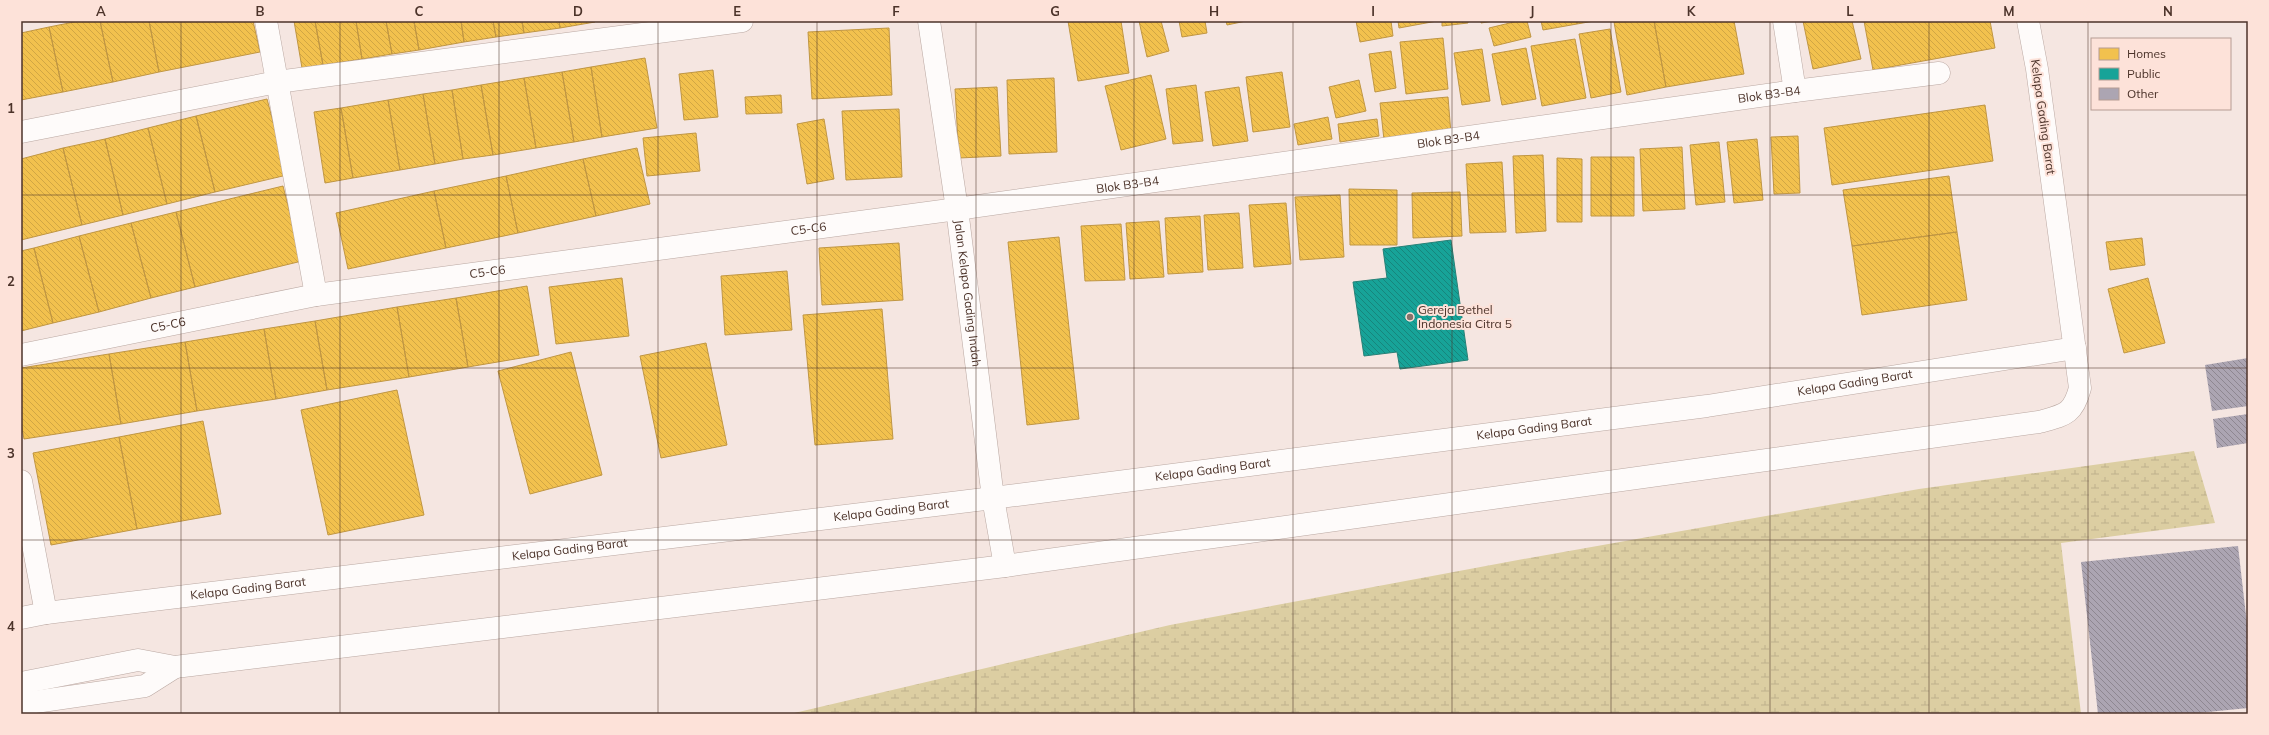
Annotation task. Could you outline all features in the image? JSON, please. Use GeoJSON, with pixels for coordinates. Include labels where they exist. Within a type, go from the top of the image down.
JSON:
{"type":"FeatureCollection","features":[{"type":"Feature","properties":{"kind":"street"},"geometry":{"type":"LineString","coordinates":[[266,21],[316,295]]}},
{"type":"Feature","properties":{"kind":"street"},"geometry":{"type":"LineString","coordinates":[[21,132],[278,82],[742,21]]}},
{"type":"Feature","properties":{"kind":"street","name":"Jalan Kelapa Gading Indah"},"geometry":{"type":"LineString","coordinates":[[929,21],[958,209],[993,498],[1006,566]]}},
{"type":"Feature","properties":{"kind":"street"},"geometry":{"type":"LineString","coordinates":[[1784,21],[1795,91]]}},
{"type":"Feature","properties":{"kind":"street","name":"Kelapa Gading Barat"},"geometry":{"type":"LineString","coordinates":[[21,618],[46,613],[993,498],[1707,406],[2075,348],[2037,68],[2028,21]]}},
{"type":"Feature","properties":{"kind":"street","name":"Blok B3-B4"},"geometry":{"type":"LineString","coordinates":[[958,209],[1795,91],[1939,73]]}},
{"type":"Feature","properties":{"kind":"street","name":"C5-C6"},"geometry":{"type":"LineString","coordinates":[[21,355],[316,295],[958,209]]}},
{"type":"Feature","properties":{"kind":"street"},"geometry":{"type":"LineString","coordinates":[[21,683],[138,660],[176,667],[1006,566],[2039,422],[2066,414],[2076,402],[2080,388],[2075,348]]}},
{"type":"Feature","properties":{"kind":"street"},"geometry":{"type":"LineString","coordinates":[[21,481],[46,613]]}},
{"type":"Feature","properties":{"kind":"street"},"geometry":{"type":"LineString","coordinates":[[21,704],[145,686],[176,667]]}},
{"type":"Feature","properties":{"kind":"green space"},"geometry":{"type":"Polygon","coordinates":[[[2194,451],[2215,523],[2061,543],[2081,714],[790,714],[1170,625],[1518,560],[1919,489],[2194,451]]]}},
{"type":"Feature","properties":{"kind":"building: Homes"},"geometry":{"type":"Polygon","coordinates":[[[79,21],[100,21],[113,82],[63,92],[49,27],[79,21]]]}},
{"type":"Feature","properties":{"kind":"building: Homes"},"geometry":{"type":"Polygon","coordinates":[[[100,21],[149,21],[159,72],[113,82],[100,21]]]}},
{"type":"Feature","properties":{"kind":"building: Homes"},"geometry":{"type":"Polygon","coordinates":[[[149,21],[253,21],[260,52],[159,72],[149,21]]]}},
{"type":"Feature","properties":{"kind":"building: Homes"},"geometry":{"type":"Polygon","coordinates":[[[294,21],[315,21],[323,65],[302,68],[294,21]]]}},
{"type":"Feature","properties":{"kind":"building: Homes"},"geometry":{"type":"Polygon","coordinates":[[[315,21],[356,21],[362,59],[323,65],[315,21]]]}},
{"type":"Feature","properties":{"kind":"building: Homes"},"geometry":{"type":"Polygon","coordinates":[[[356,21],[386,21],[392,54],[362,59],[356,21]]]}},
{"type":"Feature","properties":{"kind":"building: Homes"},"geometry":{"type":"Polygon","coordinates":[[[386,21],[414,21],[419,50],[392,54],[386,21]]]}},
{"type":"Feature","properties":{"kind":"building: Homes"},"geometry":{"type":"Polygon","coordinates":[[[414,21],[461,21],[464,42],[419,50],[414,21]]]}},
{"type":"Feature","properties":{"kind":"building: Homes"},"geometry":{"type":"Polygon","coordinates":[[[461,21],[493,21],[496,37],[464,42],[461,21]]]}},
{"type":"Feature","properties":{"kind":"building: Homes"},"geometry":{"type":"Polygon","coordinates":[[[493,21],[522,21],[524,33],[496,37],[493,21]]]}},
{"type":"Feature","properties":{"kind":"building: Homes"},"geometry":{"type":"Polygon","coordinates":[[[522,21],[559,21],[560,28],[524,33],[522,21]]]}},
{"type":"Feature","properties":{"kind":"building: Homes"},"geometry":{"type":"Polygon","coordinates":[[[559,21],[595,21],[595,22],[560,28],[559,21]]]}},
{"type":"Feature","properties":{"kind":"building: Homes"},"geometry":{"type":"Polygon","coordinates":[[[1068,21],[1121,21],[1129,73],[1078,81],[1068,21]]]}},
{"type":"Feature","properties":{"kind":"building: Homes"},"geometry":{"type":"Polygon","coordinates":[[[1139,21],[1161,21],[1169,51],[1147,57],[1139,21]]]}},
{"type":"Feature","properties":{"kind":"building: Homes"},"geometry":{"type":"Polygon","coordinates":[[[1179,21],[1205,21],[1207,33],[1182,37],[1179,21]]]}},
{"type":"Feature","properties":{"kind":"building: Homes"},"geometry":{"type":"Polygon","coordinates":[[[1226,21],[1246,21],[1227,25],[1226,21]]]}},
{"type":"Feature","properties":{"kind":"building: Homes"},"geometry":{"type":"Polygon","coordinates":[[[1356,21],[1391,21],[1393,36],[1360,42],[1356,21]]]}},
{"type":"Feature","properties":{"kind":"building: Homes"},"geometry":{"type":"Polygon","coordinates":[[[1398,21],[1437,21],[1399,28],[1398,21]]]}},
{"type":"Feature","properties":{"kind":"building: Homes"},"geometry":{"type":"Polygon","coordinates":[[[1442,21],[1468,21],[1468,23],[1442,26],[1442,21]]]}},
{"type":"Feature","properties":{"kind":"building: Homes"},"geometry":{"type":"Polygon","coordinates":[[[1481,21],[1493,21],[1481,23],[1481,21]]]}},
{"type":"Feature","properties":{"kind":"building: Homes"},"geometry":{"type":"Polygon","coordinates":[[[1518,21],[1527,21],[1531,37],[1494,46],[1489,28],[1518,21]]]}},
{"type":"Feature","properties":{"kind":"building: Homes"},"geometry":{"type":"Polygon","coordinates":[[[1541,21],[1577,21],[1577,24],[1543,30],[1541,21]]]}},
{"type":"Feature","properties":{"kind":"building: Homes"},"geometry":{"type":"Polygon","coordinates":[[[1577,21],[1594,21],[1577,24],[1577,21]]]}},
{"type":"Feature","properties":{"kind":"building: Homes"},"geometry":{"type":"Polygon","coordinates":[[[1654,21],[1666,87],[1627,95],[1614,22],[1654,21]]]}},
{"type":"Feature","properties":{"kind":"building: Homes"},"geometry":{"type":"Polygon","coordinates":[[[1654,21],[1734,21],[1744,74],[1666,87],[1654,21]]]}},
{"type":"Feature","properties":{"kind":"building: Homes"},"geometry":{"type":"Polygon","coordinates":[[[1803,21],[1852,21],[1861,59],[1813,69],[1803,21]]]}},
{"type":"Feature","properties":{"kind":"building: Homes"},"geometry":{"type":"Polygon","coordinates":[[[1864,21],[1990,21],[1995,48],[1873,70],[1864,21]]]}},
{"type":"Feature","properties":{"kind":"building: Homes"},"geometry":{"type":"Polygon","coordinates":[[[49,27],[63,92],[21,100],[21,33],[49,27]]]}},
{"type":"Feature","properties":{"kind":"building: Homes"},"geometry":{"type":"Polygon","coordinates":[[[889,28],[892,95],[812,99],[808,32],[889,28]]]}},
{"type":"Feature","properties":{"kind":"building: Homes"},"geometry":{"type":"Polygon","coordinates":[[[1610,29],[1621,92],[1591,98],[1579,34],[1610,29]]]}},
{"type":"Feature","properties":{"kind":"building: Homes"},"geometry":{"type":"Polygon","coordinates":[[[1443,38],[1448,89],[1406,94],[1400,42],[1443,38]]]}},
{"type":"Feature","properties":{"kind":"building: Homes"},"geometry":{"type":"Polygon","coordinates":[[[1575,39],[1586,98],[1542,106],[1531,46],[1575,39]]]}},
{"type":"Feature","properties":{"kind":"building: Homes"},"geometry":{"type":"Polygon","coordinates":[[[1526,48],[1536,99],[1502,105],[1492,54],[1526,48]]]}},
{"type":"Feature","properties":{"kind":"building: Homes"},"geometry":{"type":"Polygon","coordinates":[[[1482,49],[1490,101],[1462,105],[1454,53],[1482,49]]]}},
{"type":"Feature","properties":{"kind":"building: Homes"},"geometry":{"type":"Polygon","coordinates":[[[1391,51],[1396,88],[1375,92],[1369,54],[1391,51]]]}},
{"type":"Feature","properties":{"kind":"building: Homes"},"geometry":{"type":"Polygon","coordinates":[[[645,58],[657,128],[602,137],[591,67],[645,58]]]}},
{"type":"Feature","properties":{"kind":"building: Homes"},"geometry":{"type":"Polygon","coordinates":[[[591,67],[602,137],[574,142],[562,72],[591,67]]]}},
{"type":"Feature","properties":{"kind":"building: Homes"},"geometry":{"type":"Polygon","coordinates":[[[713,70],[718,117],[684,120],[679,74],[713,70]]]}},
{"type":"Feature","properties":{"kind":"building: Homes"},"geometry":{"type":"Polygon","coordinates":[[[562,72],[574,142],[536,148],[524,78],[562,72]]]}},
{"type":"Feature","properties":{"kind":"building: Homes"},"geometry":{"type":"Polygon","coordinates":[[[1282,72],[1290,127],[1253,132],[1246,77],[1282,72]]]}},
{"type":"Feature","properties":{"kind":"building: Homes"},"geometry":{"type":"Polygon","coordinates":[[[1151,75],[1166,139],[1121,150],[1105,86],[1151,75]]]}},
{"type":"Feature","properties":{"kind":"building: Homes"},"geometry":{"type":"Polygon","coordinates":[[[524,78],[536,148],[493,155],[481,85],[524,78]]]}},
{"type":"Feature","properties":{"kind":"building: Homes"},"geometry":{"type":"Polygon","coordinates":[[[1054,78],[1057,152],[1009,154],[1007,80],[1054,78]]]}},
{"type":"Feature","properties":{"kind":"building: Homes"},"geometry":{"type":"Polygon","coordinates":[[[1359,80],[1366,111],[1336,118],[1329,87],[1359,80]]]}},
{"type":"Feature","properties":{"kind":"building: Homes"},"geometry":{"type":"Polygon","coordinates":[[[481,85],[493,155],[463,159],[452,90],[481,85]]]}},
{"type":"Feature","properties":{"kind":"building: Homes"},"geometry":{"type":"Polygon","coordinates":[[[1196,85],[1203,141],[1173,144],[1166,89],[1196,85]]]}},
{"type":"Feature","properties":{"kind":"building: Homes"},"geometry":{"type":"Polygon","coordinates":[[[997,87],[1001,156],[959,158],[955,89],[997,87]]]}},
{"type":"Feature","properties":{"kind":"building: Homes"},"geometry":{"type":"Polygon","coordinates":[[[1239,87],[1248,141],[1213,146],[1205,92],[1239,87]]]}},
{"type":"Feature","properties":{"kind":"building: Homes"},"geometry":{"type":"Polygon","coordinates":[[[452,90],[463,159],[435,164],[423,94],[452,90]]]}},
{"type":"Feature","properties":{"kind":"building: Homes"},"geometry":{"type":"Polygon","coordinates":[[[423,94],[435,164],[400,170],[388,100],[423,94]]]}},
{"type":"Feature","properties":{"kind":"building: Homes"},"geometry":{"type":"Polygon","coordinates":[[[781,95],[782,113],[746,114],[745,97],[781,95]]]}},
{"type":"Feature","properties":{"kind":"building: Homes"},"geometry":{"type":"Polygon","coordinates":[[[1448,97],[1451,134],[1384,140],[1380,103],[1448,97]]]}},
{"type":"Feature","properties":{"kind":"building: Homes"},"geometry":{"type":"Polygon","coordinates":[[[267,99],[287,175],[215,192],[196,116],[267,99]]]}},
{"type":"Feature","properties":{"kind":"building: Homes"},"geometry":{"type":"Polygon","coordinates":[[[388,100],[400,170],[353,178],[341,108],[388,100]]]}},
{"type":"Feature","properties":{"kind":"building: Homes"},"geometry":{"type":"Polygon","coordinates":[[[1985,105],[1993,161],[1832,185],[1824,128],[1985,105]]]}},
{"type":"Feature","properties":{"kind":"building: Homes"},"geometry":{"type":"Polygon","coordinates":[[[341,108],[353,178],[325,183],[314,112],[341,108]]]}},
{"type":"Feature","properties":{"kind":"building: Homes"},"geometry":{"type":"Polygon","coordinates":[[[899,109],[902,177],[846,180],[842,111],[899,109]]]}},
{"type":"Feature","properties":{"kind":"building: Homes"},"geometry":{"type":"Polygon","coordinates":[[[196,116],[215,192],[167,204],[148,128],[196,116]]]}},
{"type":"Feature","properties":{"kind":"building: Homes"},"geometry":{"type":"Polygon","coordinates":[[[1328,117],[1332,139],[1298,145],[1294,124],[1328,117]]]}},
{"type":"Feature","properties":{"kind":"building: Homes"},"geometry":{"type":"Polygon","coordinates":[[[824,119],[834,179],[807,184],[797,124],[824,119]]]}},
{"type":"Feature","properties":{"kind":"building: Homes"},"geometry":{"type":"Polygon","coordinates":[[[1377,119],[1379,136],[1340,142],[1338,124],[1377,119]]]}},
{"type":"Feature","properties":{"kind":"building: Homes"},"geometry":{"type":"Polygon","coordinates":[[[148,128],[167,204],[123,215],[105,139],[148,128]]]}},
{"type":"Feature","properties":{"kind":"building: Homes"},"geometry":{"type":"Polygon","coordinates":[[[696,133],[700,171],[647,176],[643,138],[696,133]]]}},
{"type":"Feature","properties":{"kind":"building: Homes"},"geometry":{"type":"Polygon","coordinates":[[[1798,136],[1800,193],[1774,194],[1771,137],[1798,136]]]}},
{"type":"Feature","properties":{"kind":"building: Homes"},"geometry":{"type":"Polygon","coordinates":[[[105,139],[123,215],[82,225],[63,148],[105,139]]]}},
{"type":"Feature","properties":{"kind":"building: Homes"},"geometry":{"type":"Polygon","coordinates":[[[1757,139],[1763,200],[1734,203],[1727,142],[1757,139]]]}},
{"type":"Feature","properties":{"kind":"building: Homes"},"geometry":{"type":"Polygon","coordinates":[[[1719,142],[1725,202],[1696,205],[1690,145],[1719,142]]]}},
{"type":"Feature","properties":{"kind":"building: Homes"},"geometry":{"type":"Polygon","coordinates":[[[1682,147],[1685,209],[1643,211],[1640,149],[1682,147]]]}},
{"type":"Feature","properties":{"kind":"building: Homes"},"geometry":{"type":"Polygon","coordinates":[[[63,148],[82,225],[21,240],[21,159],[63,148]]]}},
{"type":"Feature","properties":{"kind":"building: Homes"},"geometry":{"type":"Polygon","coordinates":[[[637,148],[650,204],[596,216],[583,159],[637,148]]]}},
{"type":"Feature","properties":{"kind":"building: Homes"},"geometry":{"type":"Polygon","coordinates":[[[1543,155],[1546,231],[1516,233],[1513,156],[1543,155]]]}},
{"type":"Feature","properties":{"kind":"building: Homes"},"geometry":{"type":"Polygon","coordinates":[[[1591,157],[1634,157],[1634,216],[1591,216],[1591,157]]]}},
{"type":"Feature","properties":{"kind":"building: Homes"},"geometry":{"type":"Polygon","coordinates":[[[1557,158],[1582,159],[1582,222],[1557,222],[1557,158]]]}},
{"type":"Feature","properties":{"kind":"building: Homes"},"geometry":{"type":"Polygon","coordinates":[[[583,159],[596,216],[518,233],[506,176],[583,159]]]}},
{"type":"Feature","properties":{"kind":"building: Homes"},"geometry":{"type":"Polygon","coordinates":[[[1502,162],[1506,232],[1470,233],[1466,164],[1502,162]]]}},
{"type":"Feature","properties":{"kind":"building: Homes"},"geometry":{"type":"Polygon","coordinates":[[[506,176],[518,233],[446,248],[434,191],[506,176]]]}},
{"type":"Feature","properties":{"kind":"building: Homes"},"geometry":{"type":"Polygon","coordinates":[[[1949,176],[1957,232],[1852,246],[1843,190],[1949,176]]]}},
{"type":"Feature","properties":{"kind":"building: Homes"},"geometry":{"type":"Polygon","coordinates":[[[283,186],[302,261],[195,287],[176,212],[283,186]]]}},
{"type":"Feature","properties":{"kind":"building: Homes"},"geometry":{"type":"Polygon","coordinates":[[[1349,189],[1397,190],[1397,245],[1350,245],[1349,189]]]}},
{"type":"Feature","properties":{"kind":"building: Homes"},"geometry":{"type":"Polygon","coordinates":[[[434,191],[446,248],[348,269],[336,213],[434,191]]]}},
{"type":"Feature","properties":{"kind":"building: Homes"},"geometry":{"type":"Polygon","coordinates":[[[1460,192],[1462,236],[1413,238],[1412,193],[1460,192]]]}},
{"type":"Feature","properties":{"kind":"building: Homes"},"geometry":{"type":"Polygon","coordinates":[[[1340,195],[1344,257],[1300,260],[1295,197],[1340,195]]]}},
{"type":"Feature","properties":{"kind":"building: Homes"},"geometry":{"type":"Polygon","coordinates":[[[1286,203],[1291,264],[1254,267],[1249,205],[1286,203]]]}},
{"type":"Feature","properties":{"kind":"building: Homes"},"geometry":{"type":"Polygon","coordinates":[[[176,212],[195,287],[151,298],[131,223],[176,212]]]}},
{"type":"Feature","properties":{"kind":"building: Homes"},"geometry":{"type":"Polygon","coordinates":[[[1239,213],[1243,268],[1208,270],[1204,215],[1239,213]]]}},
{"type":"Feature","properties":{"kind":"building: Homes"},"geometry":{"type":"Polygon","coordinates":[[[1200,216],[1203,272],[1168,274],[1165,218],[1200,216]]]}},
{"type":"Feature","properties":{"kind":"building: Homes"},"geometry":{"type":"Polygon","coordinates":[[[1159,221],[1164,277],[1130,279],[1126,223],[1159,221]]]}},
{"type":"Feature","properties":{"kind":"building: Homes"},"geometry":{"type":"Polygon","coordinates":[[[131,223],[151,298],[99,312],[79,236],[131,223]]]}},
{"type":"Feature","properties":{"kind":"building: Homes"},"geometry":{"type":"Polygon","coordinates":[[[1121,224],[1125,280],[1085,281],[1081,226],[1121,224]]]}},
{"type":"Feature","properties":{"kind":"building: Homes"},"geometry":{"type":"Polygon","coordinates":[[[1957,232],[1967,300],[1862,315],[1852,246],[1957,232]]]}},
{"type":"Feature","properties":{"kind":"building: Homes"},"geometry":{"type":"Polygon","coordinates":[[[79,236],[99,312],[53,323],[34,248],[79,236]]]}},
{"type":"Feature","properties":{"kind":"building: Homes"},"geometry":{"type":"Polygon","coordinates":[[[1059,237],[1079,419],[1027,425],[1008,242],[1059,237]]]}},
{"type":"Feature","properties":{"kind":"building: Homes"},"geometry":{"type":"Polygon","coordinates":[[[2142,238],[2145,265],[2110,270],[2106,242],[2142,238]]]}},
{"type":"Feature","properties":{"kind":"building: Homes"},"geometry":{"type":"Polygon","coordinates":[[[899,243],[903,300],[822,305],[819,248],[899,243]]]}},
{"type":"Feature","properties":{"kind":"building: Homes"},"geometry":{"type":"Polygon","coordinates":[[[34,248],[53,323],[21,331],[21,251],[34,248]]]}},
{"type":"Feature","properties":{"kind":"building: Homes"},"geometry":{"type":"Polygon","coordinates":[[[787,271],[792,330],[725,335],[721,276],[787,271]]]}},
{"type":"Feature","properties":{"kind":"building: Homes"},"geometry":{"type":"Polygon","coordinates":[[[622,278],[629,336],[556,344],[549,287],[622,278]]]}},
{"type":"Feature","properties":{"kind":"building: Homes"},"geometry":{"type":"Polygon","coordinates":[[[2148,278],[2165,343],[2124,353],[2108,289],[2148,278]]]}},
{"type":"Feature","properties":{"kind":"building: Homes"},"geometry":{"type":"Polygon","coordinates":[[[527,286],[539,355],[468,367],[456,298],[527,286]]]}},
{"type":"Feature","properties":{"kind":"building: Homes"},"geometry":{"type":"Polygon","coordinates":[[[456,298],[468,367],[409,377],[397,307],[456,298]]]}},
{"type":"Feature","properties":{"kind":"building: Homes"},"geometry":{"type":"Polygon","coordinates":[[[397,307],[409,377],[327,390],[315,321],[397,307]]]}},
{"type":"Feature","properties":{"kind":"building: Homes"},"geometry":{"type":"Polygon","coordinates":[[[882,309],[893,439],[815,445],[803,315],[882,309]]]}},
{"type":"Feature","properties":{"kind":"building: Homes"},"geometry":{"type":"Polygon","coordinates":[[[315,321],[327,390],[276,399],[264,329],[315,321]]]}},
{"type":"Feature","properties":{"kind":"building: Homes"},"geometry":{"type":"Polygon","coordinates":[[[264,329],[276,399],[197,411],[185,342],[264,329]]]}},
{"type":"Feature","properties":{"kind":"building: Homes"},"geometry":{"type":"Polygon","coordinates":[[[185,342],[197,411],[121,424],[109,354],[185,342]]]}},
{"type":"Feature","properties":{"kind":"building: Homes"},"geometry":{"type":"Polygon","coordinates":[[[706,343],[727,445],[661,458],[640,356],[706,343]]]}},
{"type":"Feature","properties":{"kind":"building: Homes"},"geometry":{"type":"Polygon","coordinates":[[[571,352],[602,475],[530,494],[498,371],[571,352]]]}},
{"type":"Feature","properties":{"kind":"building: Homes"},"geometry":{"type":"Polygon","coordinates":[[[109,354],[121,424],[24,439],[21,423],[21,368],[109,354]]]}},
{"type":"Feature","properties":{"kind":"building: Homes"},"geometry":{"type":"Polygon","coordinates":[[[397,390],[424,515],[328,535],[301,410],[397,390]]]}},
{"type":"Feature","properties":{"kind":"building: Homes"},"geometry":{"type":"Polygon","coordinates":[[[203,421],[221,514],[137,529],[119,437],[203,421]]]}},
{"type":"Feature","properties":{"kind":"building: Homes"},"geometry":{"type":"Polygon","coordinates":[[[119,437],[137,529],[51,545],[33,453],[119,437]]]}},
{"type":"Feature","properties":{"kind":"building: Public","name":"Gereja Bethel Indonesia Citra 5"},"geometry":{"type":"Polygon","coordinates":[[[1451,240],[1468,360],[1400,369],[1397,352],[1364,356],[1353,282],[1387,278],[1383,249],[1451,240]]]}},
{"type":"Feature","properties":{"kind":"building: Other"},"geometry":{"type":"Polygon","coordinates":[[[2248,358],[2248,406],[2212,411],[2205,365],[2248,358]]]}},
{"type":"Feature","properties":{"kind":"building: Other"},"geometry":{"type":"Polygon","coordinates":[[[2248,414],[2248,443],[2217,448],[2213,419],[2248,414]]]}},
{"type":"Feature","properties":{"kind":"building: Other"},"geometry":{"type":"Polygon","coordinates":[[[2238,546],[2248,633],[2248,708],[2188,714],[2098,714],[2081,562],[2238,546]]]}},
{"type":"Feature","properties":{"kind":"place","name":"Gereja Bethel Indonesia Citra 5"},"geometry":{"type":"Point","coordinates":[1410,317]}}]}
